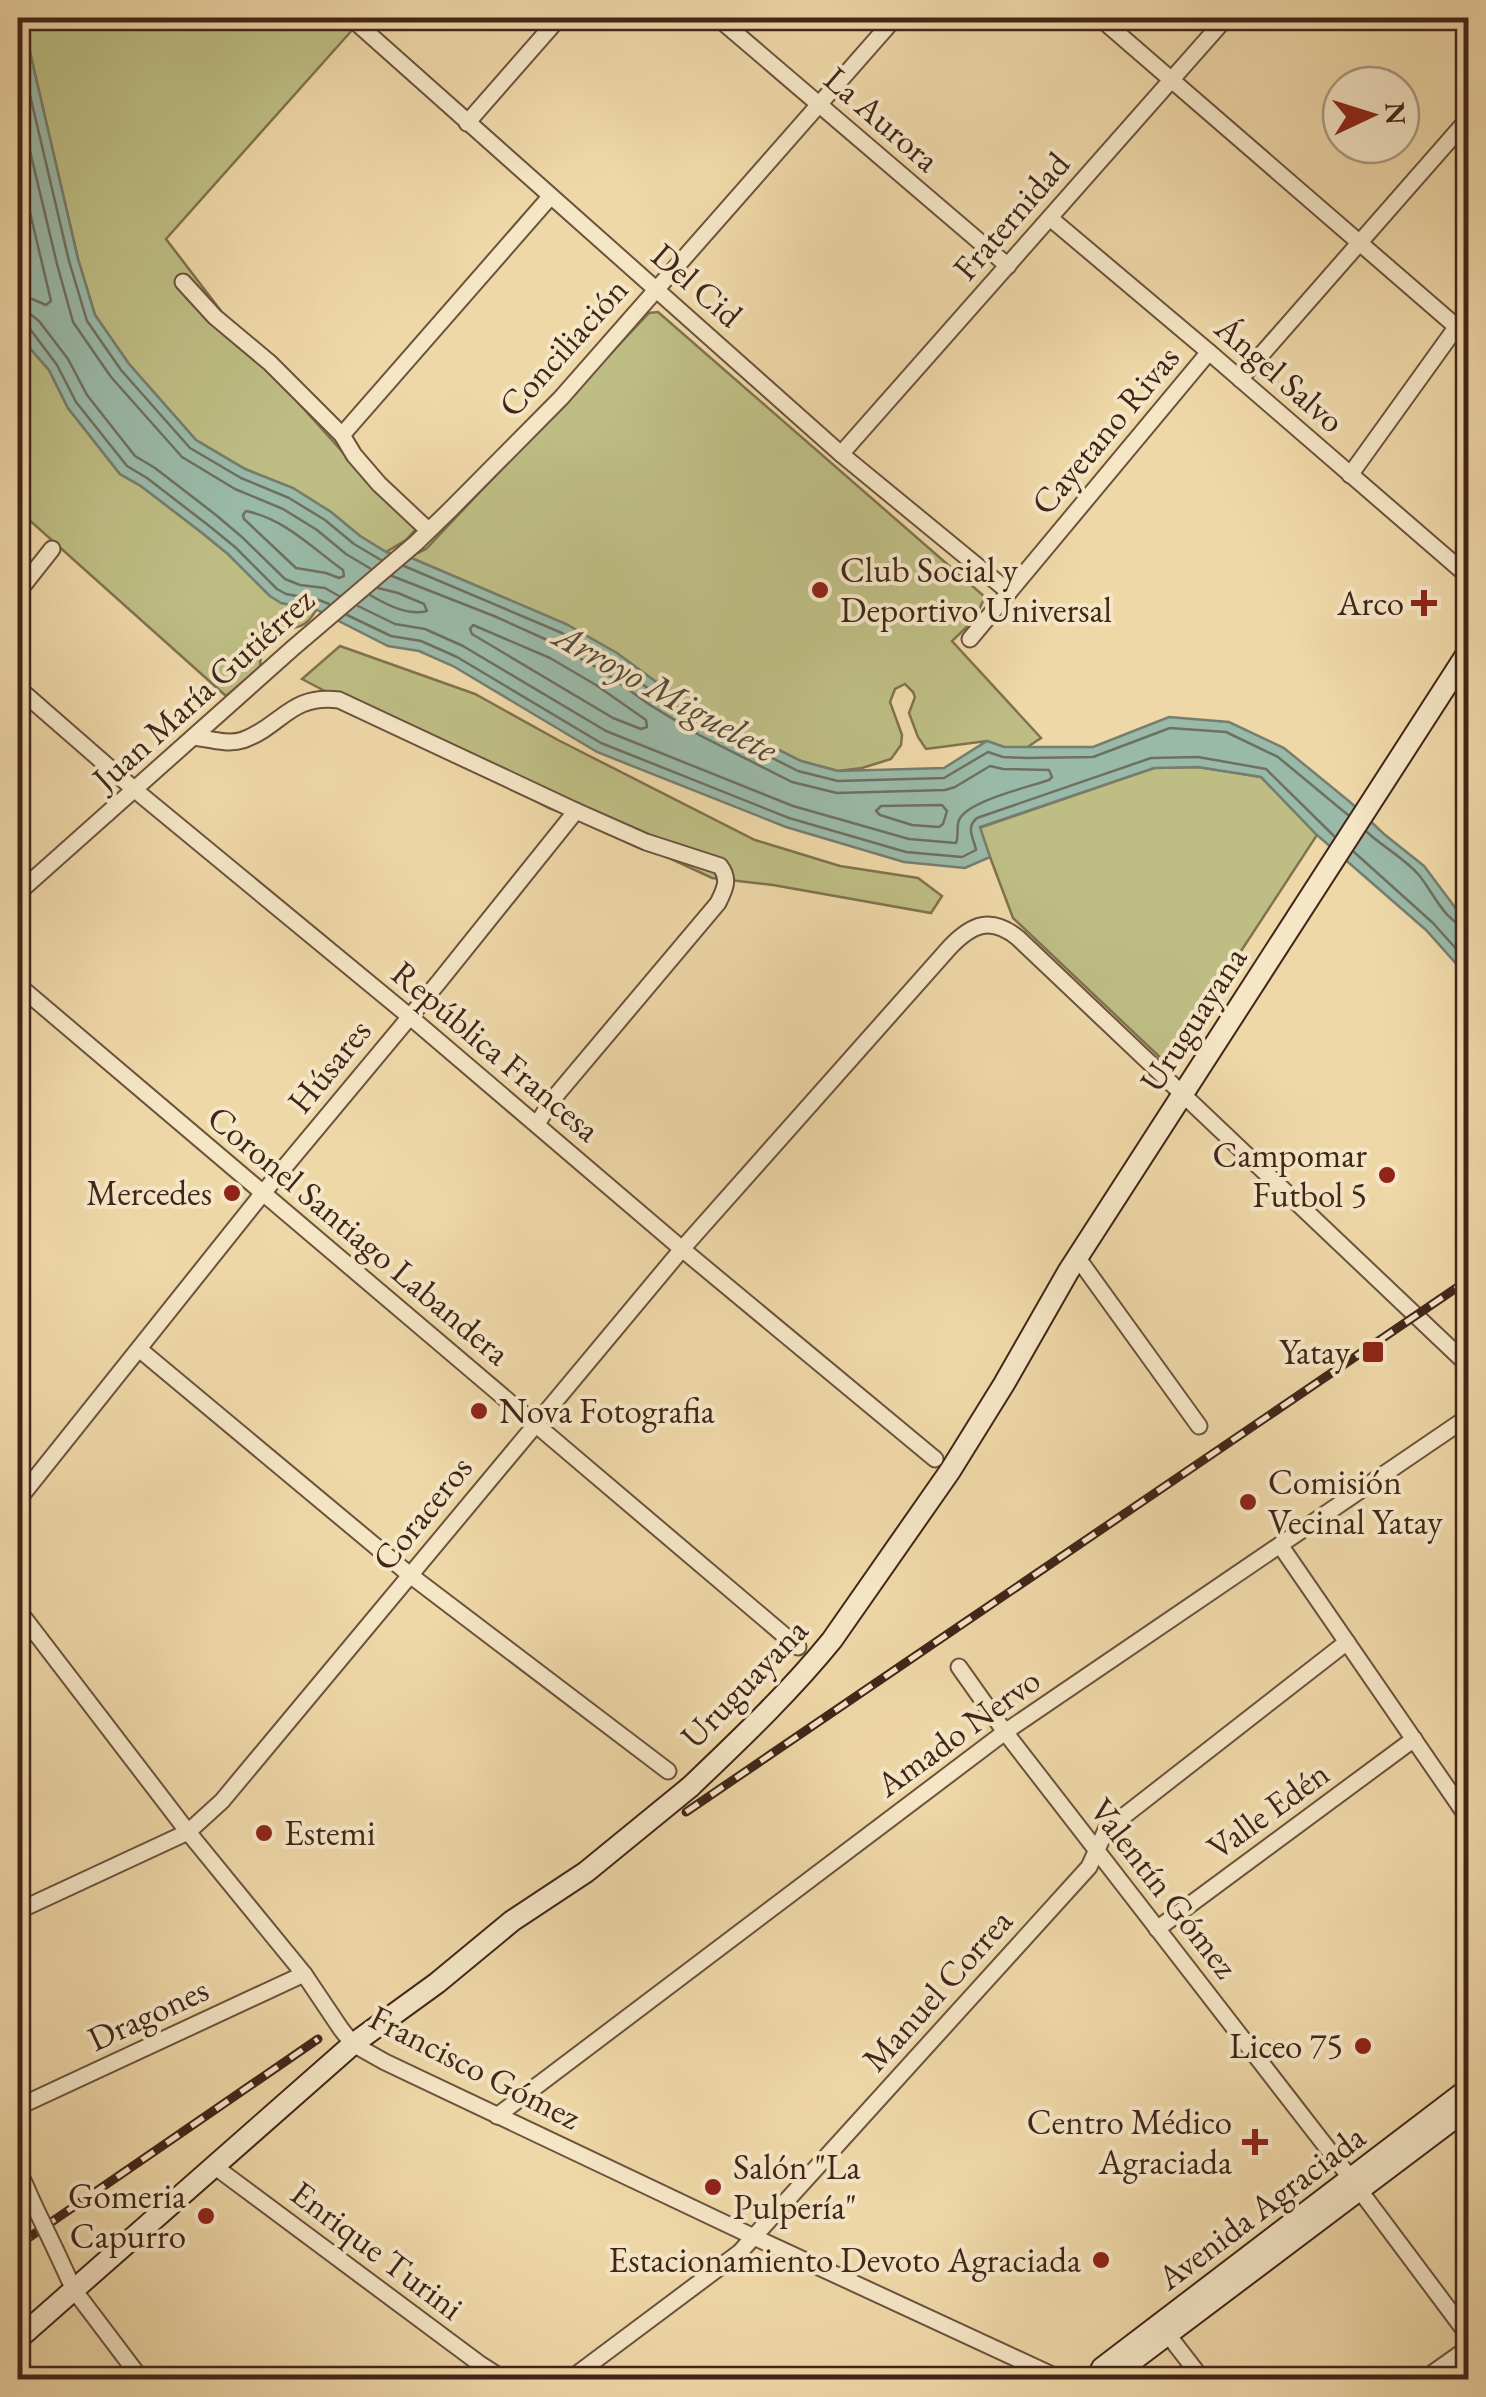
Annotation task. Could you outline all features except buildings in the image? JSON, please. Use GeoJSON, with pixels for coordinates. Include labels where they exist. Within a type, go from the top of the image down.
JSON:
{"type":"FeatureCollection","features":[{"type":"Feature","properties":{"kind":"street","name":"Del Cid"},"geometry":{"type":"LineString","coordinates":[[350,18],[841,454],[1009,592]]}},
{"type":"Feature","properties":{"kind":"street"},"geometry":{"type":"LineString","coordinates":[[467,123],[558,18]]}},
{"type":"Feature","properties":{"kind":"street","name":"La Aurora"},"geometry":{"type":"LineString","coordinates":[[718,18],[1008,266]]}},
{"type":"Feature","properties":{"kind":"street","name":"Conciliación"},"geometry":{"type":"LineString","coordinates":[[422,536],[561,398],[895,18]]}},
{"type":"Feature","properties":{"kind":"street"},"geometry":{"type":"LineString","coordinates":[[1100,18],[1458,328]]}},
{"type":"Feature","properties":{"kind":"street","name":"Fraternidad"},"geometry":{"type":"LineString","coordinates":[[841,454],[1226,18]]}},
{"type":"Feature","properties":{"kind":"street"},"geometry":{"type":"LineString","coordinates":[[1240,379],[1468,119]]}},
{"type":"Feature","properties":{"kind":"street"},"geometry":{"type":"LineString","coordinates":[[342,435],[550,196]]}},
{"type":"Feature","properties":{"kind":"street","name":"Ángel Salvo"},"geometry":{"type":"LineString","coordinates":[[1050,218],[1468,576]]}},
{"type":"Feature","properties":{"kind":"street"},"geometry":{"type":"LineString","coordinates":[[183,282],[215,317],[270,363],[342,435],[354,455],[422,536]]}},
{"type":"Feature","properties":{"kind":"street"},"geometry":{"type":"LineString","coordinates":[[1350,475],[1468,311]]}},
{"type":"Feature","properties":{"kind":"street","name":"Cayetano Rivas"},"geometry":{"type":"LineString","coordinates":[[970,639],[1210,352]]}},
{"type":"Feature","properties":{"kind":"street","name":"Juan María Gutiérrez"},"geometry":{"type":"LineString","coordinates":[[18,892],[422,536]]}},
{"type":"Feature","properties":{"kind":"street"},"geometry":{"type":"LineString","coordinates":[[18,592],[52,548]]}},
{"type":"Feature","properties":{"kind":"street","name":"Uruguayana"},"geometry":{"type":"LineString","coordinates":[[18,2338],[353,2044],[512,1922],[586,1872],[690,1787],[813,1663],[950,1472],[1072,1264],[1468,652]]}},
{"type":"Feature","properties":{"kind":"street","name":"República Francesa"},"geometry":{"type":"LineString","coordinates":[[18,688],[935,1460]]}},
{"type":"Feature","properties":{"kind":"street"},"geometry":{"type":"LineString","coordinates":[[194,737],[246,739],[301,704],[319,699],[339,700],[576,812],[646,842],[720,866],[727,879],[718,903],[553,1099],[537,1124]]}},
{"type":"Feature","properties":{"kind":"street","name":"Húsares"},"geometry":{"type":"LineString","coordinates":[[18,1500],[263,1193],[576,812]]}},
{"type":"Feature","properties":{"kind":"street","name":"Coraceros"},"geometry":{"type":"LineString","coordinates":[[18,1911],[188,1832],[222,1801],[682,1248],[950,946],[972,928],[992,924],[1018,938],[1182,1096]]}},
{"type":"Feature","properties":{"kind":"street","name":"Coronel Santiago Labandera"},"geometry":{"type":"LineString","coordinates":[[18,984],[798,1648]]}},
{"type":"Feature","properties":{"kind":"street"},"geometry":{"type":"LineString","coordinates":[[1182,1096],[1468,1366]]}},
{"type":"Feature","properties":{"kind":"street"},"geometry":{"type":"LineString","coordinates":[[1072,1264],[1199,1426]]}},
{"type":"Feature","properties":{"kind":"street"},"geometry":{"type":"LineString","coordinates":[[139,1349],[410,1576],[668,1770]]}},
{"type":"Feature","properties":{"kind":"street","name":"Amado Nervo"},"geometry":{"type":"LineString","coordinates":[[497,2116],[1006,1732],[1468,1416]]}},
{"type":"Feature","properties":{"kind":"street"},"geometry":{"type":"LineString","coordinates":[[1280,1545],[1468,1818]]}},
{"type":"Feature","properties":{"kind":"street","name":"Francisco Gómez"},"geometry":{"type":"LineString","coordinates":[[18,1610],[188,1832],[304,1974],[353,2044],[754,2238],[1063,2380]]}},
{"type":"Feature","properties":{"kind":"street","name":"Manuel Correa"},"geometry":{"type":"LineString","coordinates":[[568,2380],[754,2238],[1089,1868],[1106,1830],[1347,1642]]}},
{"type":"Feature","properties":{"kind":"street","name":"Valentín Gómez"},"geometry":{"type":"LineString","coordinates":[[959,1667],[1468,2336]]}},
{"type":"Feature","properties":{"kind":"street","name":"Valle Edén"},"geometry":{"type":"LineString","coordinates":[[1157,1929],[1414,1739]]}},
{"type":"Feature","properties":{"kind":"street","name":"Dragones"},"geometry":{"type":"LineString","coordinates":[[18,2108],[304,1974]]}},
{"type":"Feature","properties":{"kind":"street","name":"Avenida Agraciada"},"geometry":{"type":"LineString","coordinates":[[1356,2185],[1468,2089]]}},
{"type":"Feature","properties":{"kind":"street","name":"Avenida Agraciada"},"geometry":{"type":"LineString","coordinates":[[1108,2380],[1303,2214],[1356,2185],[1468,2108]]}},
{"type":"Feature","properties":{"kind":"street","name":"Enrique Turini"},"geometry":{"type":"LineString","coordinates":[[214,2166],[505,2380]]}},
{"type":"Feature","properties":{"kind":"street"},"geometry":{"type":"LineString","coordinates":[[18,2168],[74,2290],[142,2380]]}},
{"type":"Feature","properties":{"kind":"street"},"geometry":{"type":"LineString","coordinates":[[1164,2330],[1203,2380]]}},
{"type":"Feature","properties":{"kind":"street","name":"Avenida Agraciada"},"geometry":{"type":"LineString","coordinates":[[1096,2380],[1102,2368],[1164,2330]]}},
{"type":"Feature","properties":{"kind":"street"},"geometry":{"type":"LineString","coordinates":[[1423,2380],[1468,2348]]}},
{"type":"Feature","properties":{"kind":"green space"},"geometry":{"type":"Polygon","coordinates":[[[22,18],[342,18],[354,28],[166,239],[250,349],[417,528],[406,540],[386,552],[293,488],[245,469],[196,440],[129,364],[95,315],[78,259],[22,18]]]}},
{"type":"Feature","properties":{"kind":"green space"},"geometry":{"type":"Polygon","coordinates":[[[18,306],[19,331],[28,346],[49,370],[68,408],[120,474],[201,532],[270,596],[324,596],[301,626],[288,628],[261,652],[260,668],[226,696],[18,510],[18,306]]]}},
{"type":"Feature","properties":{"kind":"green space"},"geometry":{"type":"Polygon","coordinates":[[[658,312],[985,597],[974,620],[952,641],[1041,738],[1026,748],[987,741],[926,749],[909,713],[915,697],[905,684],[895,689],[890,702],[902,735],[901,745],[891,759],[838,771],[801,761],[713,717],[566,624],[409,557],[426,549],[649,313],[658,312]]]}},
{"type":"Feature","properties":{"kind":"green space"},"geometry":{"type":"Polygon","coordinates":[[[340,646],[475,694],[755,840],[840,866],[918,878],[942,896],[931,913],[712,878],[607,829],[549,808],[302,679],[340,646]]]}},
{"type":"Feature","properties":{"kind":"green space"},"geometry":{"type":"Polygon","coordinates":[[[1198,767],[1261,777],[1317,835],[1167,1064],[1013,918],[979,828],[1154,768],[1198,767]]]}},
{"type":"Feature","properties":{"kind":"water","name":"Arroyo Miguelete"},"geometry":{"type":"Polygon","coordinates":[[[18,18],[22,18],[78,259],[95,315],[129,364],[196,440],[245,469],[293,488],[386,552],[409,557],[566,624],[713,717],[801,761],[838,771],[944,768],[987,741],[1004,747],[1093,747],[1169,717],[1229,722],[1284,748],[1424,866],[1468,920],[1468,977],[1426,930],[1317,835],[1261,777],[1198,767],[1154,768],[980,827],[990,857],[965,868],[904,862],[786,827],[597,752],[453,666],[419,651],[388,646],[317,610],[281,603],[270,596],[201,532],[120,474],[68,408],[49,370],[19,331],[18,18]]]}},
{"type":"Feature","properties":{"kind":"railway"},"geometry":{"type":"LineString","coordinates":[[686,1812],[1468,1280]]}},
{"type":"Feature","properties":{"kind":"railway"},"geometry":{"type":"LineString","coordinates":[[18,2245],[318,2039]]}},
{"type":"Feature","properties":{"kind":"place","name":"Club Social y Deportivo Universal"},"geometry":{"type":"Point","coordinates":[820,590]}},
{"type":"Feature","properties":{"kind":"place","name":"Arco"},"geometry":{"type":"Point","coordinates":[1424,603]}},
{"type":"Feature","properties":{"kind":"place","name":"Campomar Futbol 5"},"geometry":{"type":"Point","coordinates":[1387,1175]}},
{"type":"Feature","properties":{"kind":"place","name":"Mercedes"},"geometry":{"type":"Point","coordinates":[232,1193]}},
{"type":"Feature","properties":{"kind":"place","name":"Yatay"},"geometry":{"type":"Point","coordinates":[1373,1352]}},
{"type":"Feature","properties":{"kind":"place","name":"Nova Fotografia"},"geometry":{"type":"Point","coordinates":[479,1411]}},
{"type":"Feature","properties":{"kind":"place","name":"Comisión Vecinal Yatay"},"geometry":{"type":"Point","coordinates":[1248,1502]}},
{"type":"Feature","properties":{"kind":"place","name":"Estemi"},"geometry":{"type":"Point","coordinates":[264,1833]}},
{"type":"Feature","properties":{"kind":"place","name":"Liceo 75"},"geometry":{"type":"Point","coordinates":[1363,2046]}},
{"type":"Feature","properties":{"kind":"place","name":"Centro Médico Agraciada"},"geometry":{"type":"Point","coordinates":[1255,2142]}},
{"type":"Feature","properties":{"kind":"place","name":"Salón \"La Pulpería\""},"geometry":{"type":"Point","coordinates":[713,2187]}},
{"type":"Feature","properties":{"kind":"place","name":"Gomeria Capurro"},"geometry":{"type":"Point","coordinates":[206,2216]}},
{"type":"Feature","properties":{"kind":"place","name":"Estacionamiento Devoto Agraciada"},"geometry":{"type":"Point","coordinates":[1101,2260]}}]}
